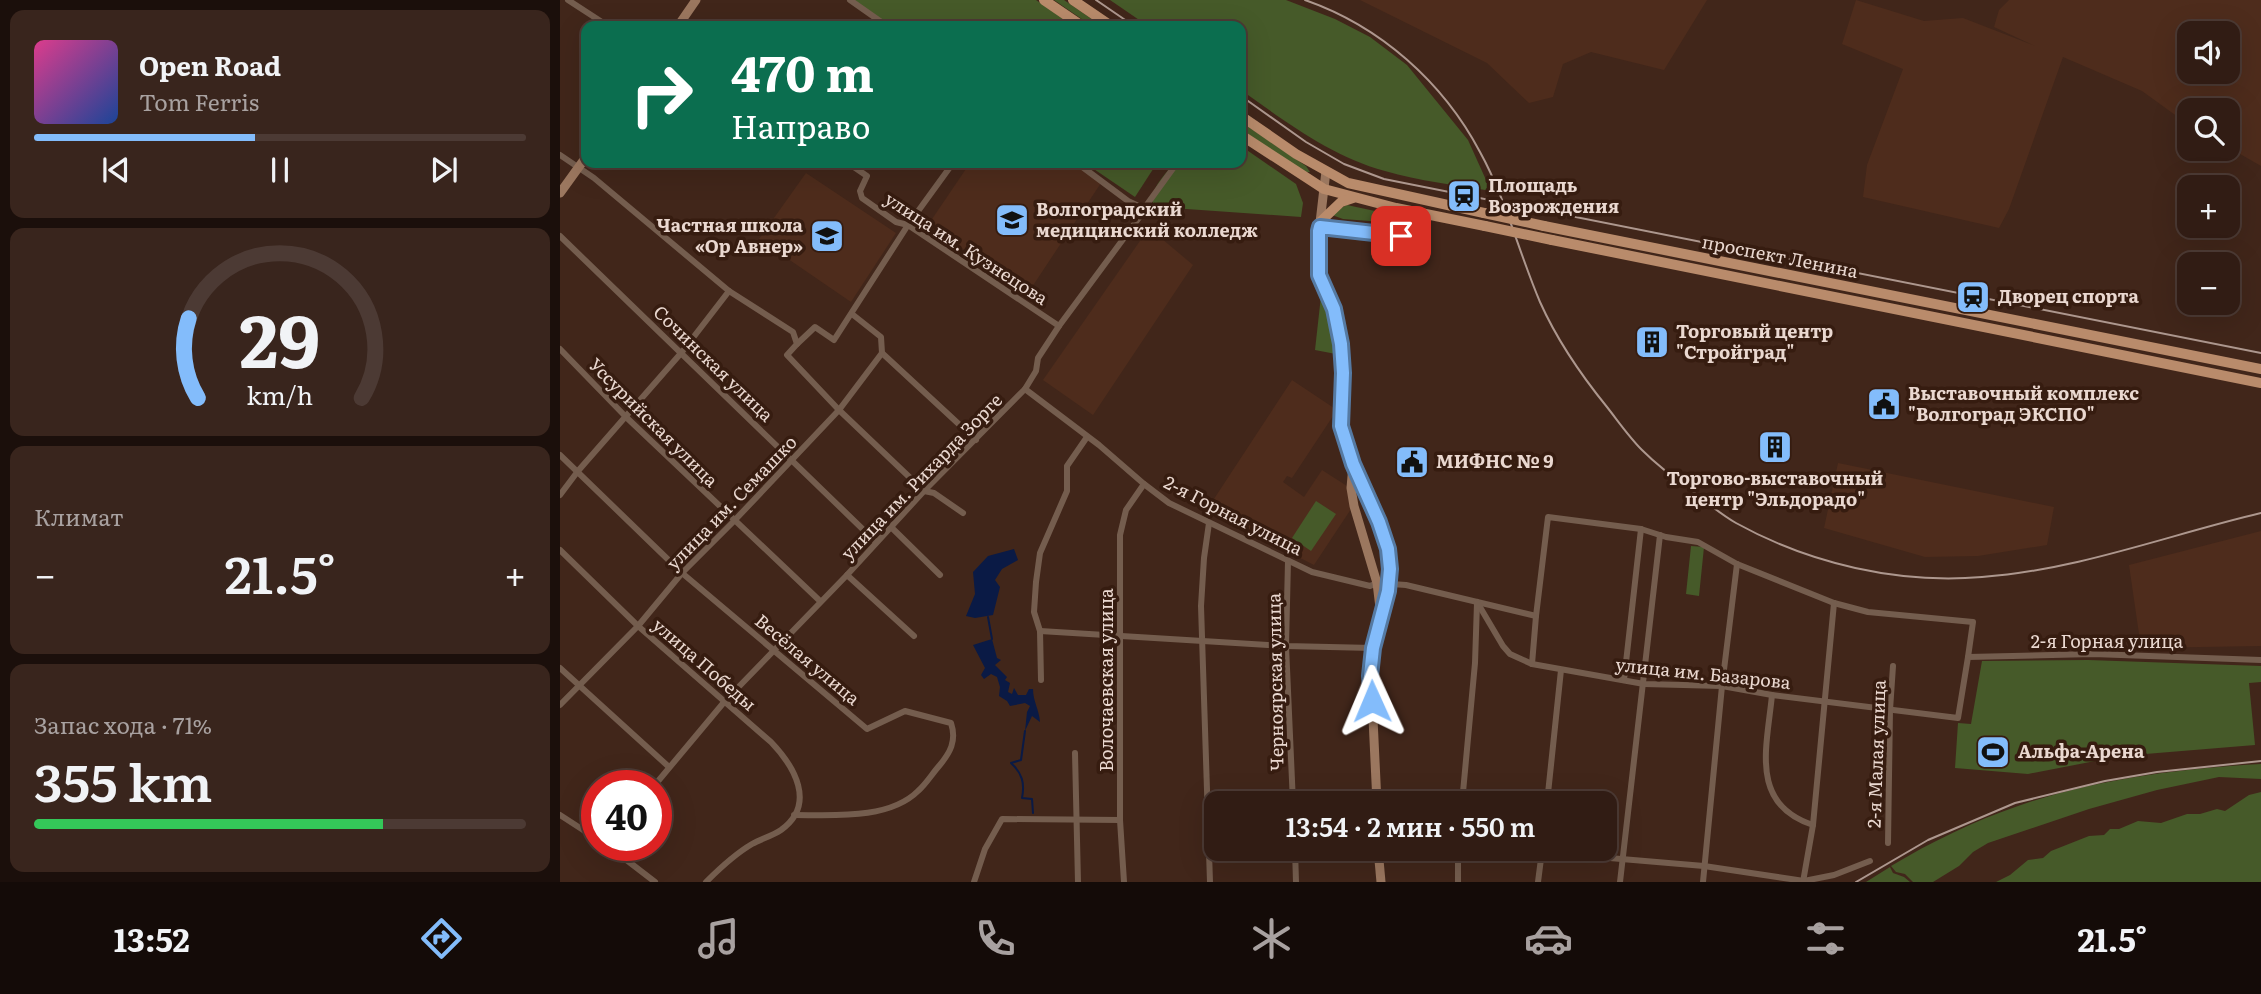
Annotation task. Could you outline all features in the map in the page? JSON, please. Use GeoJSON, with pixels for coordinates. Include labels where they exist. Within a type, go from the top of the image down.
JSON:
{"type":"FeatureCollection","features":[{"type":"Feature","properties":{"kind":"main road"},"geometry":{"type":"LineString","coordinates":[[1044,0],[1075,21]]}},
{"type":"Feature","properties":{"kind":"main road"},"geometry":{"type":"LineString","coordinates":[[1073,0],[1104,21]]}},
{"type":"Feature","properties":{"kind":"main road","name":"проспект Ленина"},"geometry":{"type":"LineString","coordinates":[[1246,119],[1296,154],[1348,183],[1544,226],[2261,369]]}},
{"type":"Feature","properties":{"kind":"main road","name":"проспект Ленина"},"geometry":{"type":"LineString","coordinates":[[1246,138],[1324,189],[1353,198],[2261,383]]}},
{"type":"Feature","properties":{"kind":"main road"},"geometry":{"type":"LineString","coordinates":[[1320,225],[1334,208],[1353,198]]}},
{"type":"Feature","properties":{"kind":"main road"},"geometry":{"type":"LineString","coordinates":[[2007,331],[2009,318]]}},
{"type":"Feature","properties":{"kind":"main road"},"geometry":{"type":"LineString","coordinates":[[2189,369],[2196,363],[2192,355]]}},
{"type":"Feature","properties":{"kind":"street"},"geometry":{"type":"LineString","coordinates":[[568,0],[600,21]]}},
{"type":"Feature","properties":{"kind":"street"},"geometry":{"type":"LineString","coordinates":[[681,21],[696,0]]}},
{"type":"Feature","properties":{"kind":"street"},"geometry":{"type":"LineString","coordinates":[[850,0],[880,21]]}},
{"type":"Feature","properties":{"kind":"street"},"geometry":{"type":"LineString","coordinates":[[560,155],[594,178],[729,292],[793,332],[797,344]]}},
{"type":"Feature","properties":{"kind":"street"},"geometry":{"type":"LineString","coordinates":[[560,193],[581,164]]}},
{"type":"Feature","properties":{"kind":"street","name":"улица им. Кузнецова"},"geometry":{"type":"LineString","coordinates":[[855,168],[867,176],[860,191],[862,198],[896,222],[908,225],[1059,326]]}},
{"type":"Feature","properties":{"kind":"street"},"geometry":{"type":"LineString","coordinates":[[949,168],[908,225],[834,340],[815,327],[787,355],[839,410],[924,491],[934,493],[963,513]]}},
{"type":"Feature","properties":{"kind":"street"},"geometry":{"type":"LineString","coordinates":[[1084,168],[1128,201],[1144,209]]}},
{"type":"Feature","properties":{"kind":"street","name":"улица им. Рихарда Зорге"},"geometry":{"type":"LineString","coordinates":[[667,770],[725,701],[924,491],[1025,389],[1036,371],[1038,358],[1059,326],[1173,168]]}},
{"type":"Feature","properties":{"kind":"street"},"geometry":{"type":"LineString","coordinates":[[1326,171],[1320,225],[1319,275],[1334,309],[1339,335],[1343,373],[1341,426],[1353,464],[1379,522],[1388,549],[1390,569],[1381,621],[1373,648],[1370,676],[1376,791]]}},
{"type":"Feature","properties":{"kind":"street"},"geometry":{"type":"LineString","coordinates":[[1320,225],[1401,236],[1420,213]]}},
{"type":"Feature","properties":{"kind":"street","name":"Сочинская улица"},"geometry":{"type":"LineString","coordinates":[[560,236],[876,542]]}},
{"type":"Feature","properties":{"kind":"street"},"geometry":{"type":"LineString","coordinates":[[560,495],[682,352],[729,292]]}},
{"type":"Feature","properties":{"kind":"street"},"geometry":{"type":"LineString","coordinates":[[852,314],[881,337],[882,353],[976,440]]}},
{"type":"Feature","properties":{"kind":"street","name":"Уссурийская улица"},"geometry":{"type":"LineString","coordinates":[[560,349],[626,417],[820,601]]}},
{"type":"Feature","properties":{"kind":"street","name":"улица им. Семашко"},"geometry":{"type":"LineString","coordinates":[[560,705],[638,626],[682,573],[839,410],[882,353]]}},
{"type":"Feature","properties":{"kind":"street","name":"2-я Горная улица"},"geometry":{"type":"LineString","coordinates":[[1025,389],[1169,503],[1312,572],[1370,586],[1389,583]]}},
{"type":"Feature","properties":{"kind":"street"},"geometry":{"type":"LineString","coordinates":[[1041,680],[1040,631],[1034,612],[1040,553],[1067,491],[1067,466],[1087,436]]}},
{"type":"Feature","properties":{"kind":"street","name":"Весёлая улица"},"geometry":{"type":"LineString","coordinates":[[560,456],[682,573],[867,729],[905,711],[951,723],[955,735],[949,754],[916,793],[888,809],[863,814],[794,815]]}},
{"type":"Feature","properties":{"kind":"street"},"geometry":{"type":"LineString","coordinates":[[1353,464],[1351,488],[1354,506],[1377,583],[1381,621]]}},
{"type":"Feature","properties":{"kind":"street","name":"Волочаевская улица"},"geometry":{"type":"LineString","coordinates":[[1124,882],[1120,820],[1121,527],[1126,510],[1144,484]]}},
{"type":"Feature","properties":{"kind":"street"},"geometry":{"type":"LineString","coordinates":[[1532,664],[1548,517],[1641,529],[1698,541],[1737,565],[1834,603],[1868,612],[1973,622],[1968,657]]}},
{"type":"Feature","properties":{"kind":"street"},"geometry":{"type":"LineString","coordinates":[[1209,523],[1204,558],[1202,641],[1210,882]]}},
{"type":"Feature","properties":{"kind":"street"},"geometry":{"type":"LineString","coordinates":[[891,527],[940,575]]}},
{"type":"Feature","properties":{"kind":"street"},"geometry":{"type":"LineString","coordinates":[[1624,680],[1641,529]]}},
{"type":"Feature","properties":{"kind":"street"},"geometry":{"type":"LineString","coordinates":[[1620,882],[1660,535]]}},
{"type":"Feature","properties":{"kind":"street","name":"улица Победы"},"geometry":{"type":"LineString","coordinates":[[560,550],[638,626],[788,759],[798,779],[800,794],[794,815]]}},
{"type":"Feature","properties":{"kind":"street","name":"Черноярская улица"},"geometry":{"type":"LineString","coordinates":[[1288,561],[1286,646],[1292,791]]}},
{"type":"Feature","properties":{"kind":"street"},"geometry":{"type":"LineString","coordinates":[[1703,882],[1737,565]]}},
{"type":"Feature","properties":{"kind":"street"},"geometry":{"type":"LineString","coordinates":[[847,575],[914,636]]}},
{"type":"Feature","properties":{"kind":"street"},"geometry":{"type":"LineString","coordinates":[[1389,583],[1406,584],[1536,616]]}},
{"type":"Feature","properties":{"kind":"street"},"geometry":{"type":"LineString","coordinates":[[1463,791],[1475,663],[1477,602]]}},
{"type":"Feature","properties":{"kind":"street","name":"улица им. Базарова"},"geometry":{"type":"LineString","coordinates":[[1477,602],[1510,654],[1532,664],[1644,684],[1722,686],[1772,695],[1958,718],[1968,657]]}},
{"type":"Feature","properties":{"kind":"street"},"geometry":{"type":"LineString","coordinates":[[1804,882],[1814,825],[1834,603]]}},
{"type":"Feature","properties":{"kind":"street"},"geometry":{"type":"LineString","coordinates":[[1040,631],[1286,646],[1373,648]]}},
{"type":"Feature","properties":{"kind":"street","name":"2-я Горная улица"},"geometry":{"type":"LineString","coordinates":[[1968,657],[2092,654],[2261,660]]}},
{"type":"Feature","properties":{"kind":"street","name":"2-я Малая улица"},"geometry":{"type":"LineString","coordinates":[[1888,843],[1890,710],[1894,666]]}},
{"type":"Feature","properties":{"kind":"street"},"geometry":{"type":"LineString","coordinates":[[560,668],[669,767]]}},
{"type":"Feature","properties":{"kind":"street"},"geometry":{"type":"LineString","coordinates":[[1547,791],[1561,670]]}},
{"type":"Feature","properties":{"kind":"street"},"geometry":{"type":"LineString","coordinates":[[1772,695],[1765,772],[1773,797],[1801,821],[1814,825]]}},
{"type":"Feature","properties":{"kind":"street"},"geometry":{"type":"LineString","coordinates":[[1075,753],[1077,882]]}},
{"type":"Feature","properties":{"kind":"street"},"geometry":{"type":"LineString","coordinates":[[560,815],[581,829]]}},
{"type":"Feature","properties":{"kind":"street"},"geometry":{"type":"LineString","coordinates":[[706,882],[730,859],[753,843],[781,830],[794,815]]}},
{"type":"Feature","properties":{"kind":"street"},"geometry":{"type":"LineString","coordinates":[[974,882],[985,849],[1002,819],[1120,820]]}},
{"type":"Feature","properties":{"kind":"street"},"geometry":{"type":"LineString","coordinates":[[1617,858],[1704,866],[1804,882],[1834,875],[1870,861]]}},
{"type":"Feature","properties":{"kind":"street"},"geometry":{"type":"LineString","coordinates":[[628,861],[655,882]]}},
{"type":"Feature","properties":{"kind":"street"},"geometry":{"type":"LineString","coordinates":[[1295,861],[1296,882]]}},
{"type":"Feature","properties":{"kind":"street"},"geometry":{"type":"LineString","coordinates":[[1379,861],[1381,882]]}},
{"type":"Feature","properties":{"kind":"street"},"geometry":{"type":"LineString","coordinates":[[1458,861],[1458,882]]}},
{"type":"Feature","properties":{"kind":"street"},"geometry":{"type":"LineString","coordinates":[[1538,882],[1541,861]]}},
{"type":"Feature","properties":{"kind":"shaded area"},"geometry":{"type":"Polygon","coordinates":[[[1360,0],[1707,0],[1664,70],[1591,52],[1563,64],[1553,97],[1529,103],[1487,63],[1360,0]]]}},
{"type":"Feature","properties":{"kind":"shaded area"},"geometry":{"type":"Polygon","coordinates":[[[1856,0],[1924,21],[1963,18],[2035,46],[1994,27],[1999,10],[2009,0],[2261,0],[2261,166],[2240,154],[2240,98],[2177,98],[2177,116],[2142,91],[2063,57],[2009,209],[1999,228],[1863,197],[1867,165],[1903,69],[1842,44],[1856,0]]]}},
{"type":"Feature","properties":{"kind":"shaded area"},"geometry":{"type":"Polygon","coordinates":[[[967,168],[1085,168],[1103,180],[1028,293],[928,225],[967,168]]]}},
{"type":"Feature","properties":{"kind":"shaded area","name":"Частная школа «Ор Авнер»"},"geometry":{"type":"Polygon","coordinates":[[[806,173],[896,233],[851,302],[759,239],[806,173]]]}},
{"type":"Feature","properties":{"kind":"shaded area"},"geometry":{"type":"Polygon","coordinates":[[[1149,228],[1193,265],[1093,415],[1043,380],[1149,228]]]}},
{"type":"Feature","properties":{"kind":"shaded area"},"geometry":{"type":"Polygon","coordinates":[[[1292,380],[1337,410],[1292,478],[1287,476],[1283,482],[1304,497],[1322,470],[1347,486],[1351,509],[1314,565],[1219,517],[1210,505],[1292,380]]]}},
{"type":"Feature","properties":{"kind":"shaded area"},"geometry":{"type":"Polygon","coordinates":[[[1838,463],[2054,507],[2047,545],[1978,556],[1925,557],[1824,528],[1838,463]]]}},
{"type":"Feature","properties":{"kind":"shaded area"},"geometry":{"type":"Polygon","coordinates":[[[2261,531],[2261,646],[2141,648],[2129,565],[2261,531]]]}},
{"type":"Feature","properties":{"kind":"green space"},"geometry":{"type":"Polygon","coordinates":[[[854,0],[1036,0],[1066,21],[883,21],[854,0]]]}},
{"type":"Feature","properties":{"kind":"green space"},"geometry":{"type":"Polygon","coordinates":[[[1054,0],[1064,0],[1095,21],[1085,21],[1054,0]]]}},
{"type":"Feature","properties":{"kind":"green space"},"geometry":{"type":"Polygon","coordinates":[[[1110,0],[1286,0],[1335,19],[1370,37],[1407,65],[1468,140],[1491,191],[1411,177],[1365,165],[1292,126],[1246,94],[1246,21],[1141,21],[1110,0]]]}},
{"type":"Feature","properties":{"kind":"green space"},"geometry":{"type":"Polygon","coordinates":[[[1246,125],[1306,166],[1310,172],[1304,172],[1246,132],[1246,125]]]}},
{"type":"Feature","properties":{"kind":"green space"},"geometry":{"type":"Polygon","coordinates":[[[1246,149],[1296,184],[1303,203],[1301,217],[1158,207],[1153,204],[1153,198],[1170,168],[1246,168],[1246,149]]]}},
{"type":"Feature","properties":{"kind":"green space"},"geometry":{"type":"Polygon","coordinates":[[[1092,168],[1154,168],[1135,197],[1092,168]]]}},
{"type":"Feature","properties":{"kind":"green space"},"geometry":{"type":"Polygon","coordinates":[[[1347,205],[1398,216],[1398,220],[1396,223],[1343,219],[1332,215],[1347,205]]]}},
{"type":"Feature","properties":{"kind":"green space"},"geometry":{"type":"Polygon","coordinates":[[[1322,287],[1332,308],[1341,355],[1315,350],[1322,287]]]}},
{"type":"Feature","properties":{"kind":"green space"},"geometry":{"type":"Polygon","coordinates":[[[1316,501],[1336,514],[1311,551],[1292,538],[1316,501]]]}},
{"type":"Feature","properties":{"kind":"green space"},"geometry":{"type":"Polygon","coordinates":[[[1691,546],[1704,547],[1699,596],[1686,594],[1691,546]]]}},
{"type":"Feature","properties":{"kind":"green space"},"geometry":{"type":"Polygon","coordinates":[[[2088,660],[2261,666],[2261,682],[2249,683],[2255,745],[2121,756],[2028,774],[1955,768],[1958,723],[1971,724],[1982,661],[2088,660]]]}},
{"type":"Feature","properties":{"kind":"green space"},"geometry":{"type":"Polygon","coordinates":[[[2261,764],[2261,779],[2219,777],[2157,790],[2089,809],[1988,843],[1933,882],[1913,882],[1891,866],[1969,825],[2046,797],[2138,777],[2261,764]]]}},
{"type":"Feature","properties":{"kind":"green space"},"geometry":{"type":"Polygon","coordinates":[[[2261,792],[2261,882],[1996,882],[2010,875],[2028,860],[2043,858],[2051,851],[2089,836],[2104,835],[2110,829],[2119,829],[2138,821],[2161,823],[2187,814],[2200,814],[2217,809],[2225,811],[2249,795],[2261,792]]]}},
{"type":"Feature","properties":{"kind":"green space"},"geometry":{"type":"Polygon","coordinates":[[[1890,867],[1893,873],[1910,882],[1866,882],[1890,867]]]}},
{"type":"Feature","properties":{"kind":"water"},"geometry":{"type":"Polygon","coordinates":[[[1014,549],[1018,560],[1002,569],[995,580],[1000,587],[993,615],[975,618],[966,616],[975,594],[973,572],[988,556],[1014,549]]]}},
{"type":"Feature","properties":{"kind":"water"},"geometry":{"type":"Polygon","coordinates":[[[992,639],[997,658],[1001,660],[995,665],[1010,683],[1008,692],[1012,694],[1014,688],[1018,695],[1026,695],[1029,689],[1033,689],[1040,722],[1032,716],[1025,731],[1030,706],[1025,703],[1010,706],[999,696],[997,677],[991,674],[984,679],[981,675],[985,668],[973,645],[992,639]]]}},
{"type":"Feature","properties":{"kind":"waterway"},"geometry":{"type":"LineString","coordinates":[[988,617],[992,639]]}},
{"type":"Feature","properties":{"kind":"waterway"},"geometry":{"type":"LineString","coordinates":[[1025,731],[1021,760],[1011,763],[1022,779],[1022,798],[1032,799],[1033,813]]}},
{"type":"Feature","properties":{"kind":"tram line"},"geometry":{"type":"LineString","coordinates":[[1096,0],[1127,21]]}},
{"type":"Feature","properties":{"kind":"tram line"},"geometry":{"type":"LineString","coordinates":[[1246,100],[1306,142],[1344,164],[1384,179],[2261,353]]}},
{"type":"Feature","properties":{"kind":"railway"},"geometry":{"type":"LineString","coordinates":[[1305,0],[1333,11],[1384,41],[1428,80],[1448,102],[1465,126],[1489,170],[1540,302],[1579,370],[1642,450],[1718,512],[1736,523],[1794,550],[1855,568],[1887,574],[1950,578],[1982,577],[2053,567],[2123,551],[2261,513]]}},
{"type":"Feature","properties":{"kind":"railway"},"geometry":{"type":"LineString","coordinates":[[1856,882],[1928,840],[2015,803],[2105,781],[2157,772],[2261,761]]}},
{"type":"Feature","properties":{"kind":"place","name":"Площадь Возрождения"},"geometry":{"type":"Point","coordinates":[1464,196]}},
{"type":"Feature","properties":{"kind":"place","name":"Волгоградский медицинский колледж"},"geometry":{"type":"Point","coordinates":[1012,220]}},
{"type":"Feature","properties":{"kind":"place","name":"Частная школа «Ор Авнер»"},"geometry":{"type":"Point","coordinates":[827,236]}},
{"type":"Feature","properties":{"kind":"place","name":"Дворец спорта"},"geometry":{"type":"Point","coordinates":[1973,297]}},
{"type":"Feature","properties":{"kind":"place","name":"Торговый центр \"Стройград\""},"geometry":{"type":"Point","coordinates":[1652,342]}},
{"type":"Feature","properties":{"kind":"place","name":"Выставочный комплекс \"Волгоград ЭКСПО\""},"geometry":{"type":"Point","coordinates":[1884,404]}},
{"type":"Feature","properties":{"kind":"place","name":"Торгово-выставочный центр \"Эльдорадо\""},"geometry":{"type":"Point","coordinates":[1775,447]}},
{"type":"Feature","properties":{"kind":"place","name":"МИФНС № 9"},"geometry":{"type":"Point","coordinates":[1412,462]}},
{"type":"Feature","properties":{"kind":"place","name":"Альфа-Арена"},"geometry":{"type":"Point","coordinates":[1993,752]}},
{"type":"Feature","properties":{"kind":"route"},"geometry":{"type":"LineString","coordinates":[[1372,701],[1370,676],[1373,648],[1388,591],[1388,549],[1353,464],[1341,426],[1341,344],[1334,309],[1319,275],[1319,231],[1320,227],[1401,236]]}}]}
